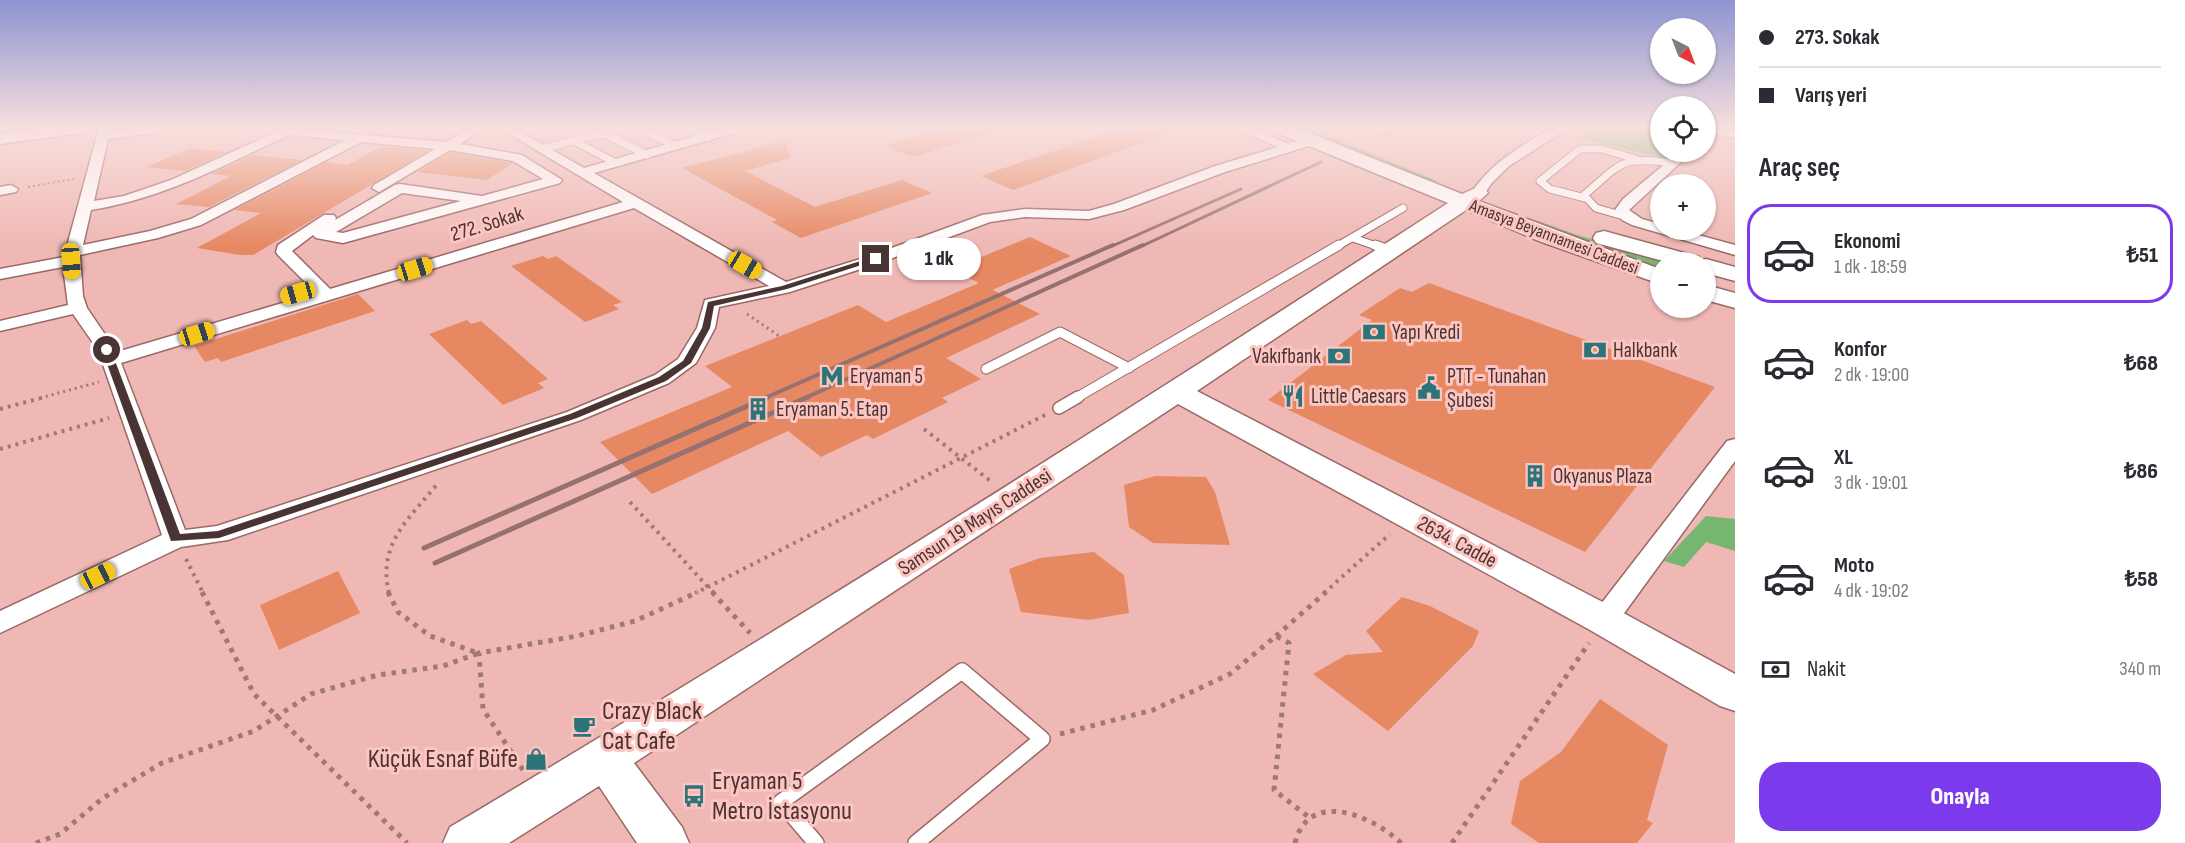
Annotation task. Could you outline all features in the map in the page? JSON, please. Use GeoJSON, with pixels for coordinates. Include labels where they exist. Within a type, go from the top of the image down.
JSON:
{"type":"FeatureCollection","features":[{"type":"Feature","properties":{"kind":"street"},"geometry":{"type":"LineString","coordinates":[[95,167],[72,256],[76,302],[112,362],[176,539]]}},
{"type":"Feature","properties":{"kind":"street"},"geometry":{"type":"LineString","coordinates":[[85,207],[127,200],[176,183],[210,167]]}},
{"type":"Feature","properties":{"kind":"street"},"geometry":{"type":"LineString","coordinates":[[0,274],[196,222],[302,167]]}},
{"type":"Feature","properties":{"kind":"street"},"geometry":{"type":"LineString","coordinates":[[323,291],[284,252],[284,248],[414,167]]}},
{"type":"Feature","properties":{"kind":"street"},"geometry":{"type":"LineString","coordinates":[[482,200],[400,188],[321,235],[343,238],[482,200],[555,180],[533,167]]}},
{"type":"Feature","properties":{"kind":"street"},"geometry":{"type":"LineString","coordinates":[[575,167],[784,288]]}},
{"type":"Feature","properties":{"kind":"street"},"geometry":{"type":"LineString","coordinates":[[584,172],[601,167]]}},
{"type":"Feature","properties":{"kind":"street"},"geometry":{"type":"LineString","coordinates":[[0,623],[176,539],[219,534],[574,416],[676,372],[686,363],[706,328],[711,304],[784,288],[876,259],[987,218],[1025,213],[1089,215],[1119,207],[1225,167]]}},
{"type":"Feature","properties":{"kind":"street","name":"Amasya Beyannamesi Caddesi"},"geometry":{"type":"LineString","coordinates":[[1394,167],[1650,273]]}},
{"type":"Feature","properties":{"kind":"street"},"geometry":{"type":"LineString","coordinates":[[1470,198],[1486,178],[1500,167]]}},
{"type":"Feature","properties":{"kind":"street"},"geometry":{"type":"LineString","coordinates":[[1668,167],[1628,202],[1622,210],[1627,217],[1659,230],[1735,250]]}},
{"type":"Feature","properties":{"kind":"street","name":"Amasya Beyannamesi Caddesi"},"geometry":{"type":"LineString","coordinates":[[1470,198],[1656,252]]}},
{"type":"Feature","properties":{"kind":"street","name":"Samsun 19 Mayıs Caddesi"},"geometry":{"type":"LineString","coordinates":[[467,843],[605,758],[1013,498],[1470,198]]}},
{"type":"Feature","properties":{"kind":"street","name":"272. Sokak"},"geometry":{"type":"LineString","coordinates":[[112,362],[323,291],[630,200]]}},
{"type":"Feature","properties":{"kind":"street"},"geometry":{"type":"LineString","coordinates":[[1716,269],[1735,274]]}},
{"type":"Feature","properties":{"kind":"street"},"geometry":{"type":"LineString","coordinates":[[1716,295],[1735,301]]}},
{"type":"Feature","properties":{"kind":"street"},"geometry":{"type":"LineString","coordinates":[[0,314],[76,302]]}},
{"type":"Feature","properties":{"kind":"street"},"geometry":{"type":"LineString","coordinates":[[0,326],[76,302]]}},
{"type":"Feature","properties":{"kind":"street","name":"2634. Cadde"},"geometry":{"type":"LineString","coordinates":[[1177,392],[1604,620],[1735,694]]}},
{"type":"Feature","properties":{"kind":"street"},"geometry":{"type":"LineString","coordinates":[[1604,620],[1735,446]]}},
{"type":"Feature","properties":{"kind":"street"},"geometry":{"type":"LineString","coordinates":[[605,758],[665,843]]}},
{"type":"Feature","properties":{"kind":"lane"},"geometry":{"type":"LineString","coordinates":[[1557,167],[1540,181],[1550,189],[1585,198],[1601,210],[1627,217]]}},
{"type":"Feature","properties":{"kind":"lane"},"geometry":{"type":"LineString","coordinates":[[1585,198],[1586,192],[1616,167]]}},
{"type":"Feature","properties":{"kind":"lane"},"geometry":{"type":"LineString","coordinates":[[1059,408],[1403,208]]}},
{"type":"Feature","properties":{"kind":"lane"},"geometry":{"type":"LineString","coordinates":[[1353,238],[1389,250]]}},
{"type":"Feature","properties":{"kind":"lane"},"geometry":{"type":"LineString","coordinates":[[986,369],[1060,332],[1129,368]]}},
{"type":"Feature","properties":{"kind":"lane"},"geometry":{"type":"LineString","coordinates":[[809,841],[781,802],[962,671],[1042,739],[916,843]]}},
{"type":"Feature","properties":{"kind":"path"},"geometry":{"type":"LineString","coordinates":[[6,190],[93,176]]}},
{"type":"Feature","properties":{"kind":"path"},"geometry":{"type":"LineString","coordinates":[[727,300],[778,336]]}},
{"type":"Feature","properties":{"kind":"path"},"geometry":{"type":"LineString","coordinates":[[0,409],[112,362]]}},
{"type":"Feature","properties":{"kind":"path"},"geometry":{"type":"LineString","coordinates":[[36,843],[60,834],[103,798],[162,763],[254,731],[311,694],[378,675],[443,666],[479,653],[577,636],[635,621],[708,587],[1059,408]]}},
{"type":"Feature","properties":{"kind":"path"},"geometry":{"type":"LineString","coordinates":[[0,449],[129,412]]}},
{"type":"Feature","properties":{"kind":"path"},"geometry":{"type":"LineString","coordinates":[[924,429],[1013,498]]}},
{"type":"Feature","properties":{"kind":"path"},"geometry":{"type":"LineString","coordinates":[[468,451],[425,497],[392,541],[385,571],[388,592],[398,612],[430,636],[479,653]]}},
{"type":"Feature","properties":{"kind":"path"},"geometry":{"type":"LineString","coordinates":[[630,502],[768,654]]}},
{"type":"Feature","properties":{"kind":"path"},"geometry":{"type":"LineString","coordinates":[[1042,739],[1153,710],[1230,674],[1410,517]]}},
{"type":"Feature","properties":{"kind":"path"},"geometry":{"type":"LineString","coordinates":[[176,539],[254,694],[407,843]]}},
{"type":"Feature","properties":{"kind":"path"},"geometry":{"type":"LineString","coordinates":[[1452,843],[1604,620]]}},
{"type":"Feature","properties":{"kind":"path"},"geometry":{"type":"LineString","coordinates":[[1276,636],[1289,643],[1274,790],[1310,818]]}},
{"type":"Feature","properties":{"kind":"path"},"geometry":{"type":"LineString","coordinates":[[479,653],[483,709],[541,798]]}},
{"type":"Feature","properties":{"kind":"path"},"geometry":{"type":"LineString","coordinates":[[1296,843],[1296,837],[1303,824],[1310,818],[1332,811],[1351,813],[1371,820],[1401,843]]}},
{"type":"Feature","properties":{"kind":"green space"},"geometry":{"type":"Polygon","coordinates":[[[1391,167],[1404,167],[1437,181],[1429,183],[1391,167]]]}},
{"type":"Feature","properties":{"kind":"green space"},"geometry":{"type":"Polygon","coordinates":[[[1504,209],[1580,236],[1650,255],[1650,269],[1496,210],[1504,209]]]}},
{"type":"Feature","properties":{"kind":"green space"},"geometry":{"type":"Polygon","coordinates":[[[1706,516],[1735,519],[1735,551],[1706,542],[1684,567],[1664,561],[1706,516]]]}},
{"type":"Feature","properties":{"kind":"building"},"geometry":{"type":"Polygon","coordinates":[[[150,167],[193,167],[185,171],[150,167]]]}},
{"type":"Feature","properties":{"kind":"building"},"geometry":{"type":"Polygon","coordinates":[[[226,167],[287,167],[209,207],[176,204],[231,176],[211,174],[226,167]]]}},
{"type":"Feature","properties":{"kind":"building"},"geometry":{"type":"Polygon","coordinates":[[[317,167],[401,167],[253,255],[197,248],[261,213],[234,210],[317,167]]]}},
{"type":"Feature","properties":{"kind":"building"},"geometry":{"type":"Polygon","coordinates":[[[425,167],[506,167],[487,180],[418,172],[425,167]]]}},
{"type":"Feature","properties":{"kind":"building"},"geometry":{"type":"Polygon","coordinates":[[[758,167],[745,171],[815,207],[902,180],[932,193],[801,238],[772,222],[777,220],[682,168],[758,167]]]}},
{"type":"Feature","properties":{"kind":"building"},"geometry":{"type":"Polygon","coordinates":[[[1006,167],[1075,167],[1013,190],[981,176],[1006,167]]]}},
{"type":"Feature","properties":{"kind":"building"},"geometry":{"type":"Polygon","coordinates":[[[1030,237],[1071,256],[992,290],[952,269],[1030,237]]]}},
{"type":"Feature","properties":{"kind":"building"},"geometry":{"type":"Polygon","coordinates":[[[543,256],[548,259],[556,256],[622,302],[613,305],[619,309],[585,322],[511,266],[543,256]]]}},
{"type":"Feature","properties":{"kind":"building","name":"Eryaman 5. Etap"},"geometry":{"type":"Polygon","coordinates":[[[979,283],[1040,314],[946,358],[981,379],[942,398],[948,402],[873,439],[867,435],[821,457],[788,431],[652,494],[600,442],[732,387],[705,366],[858,305],[886,322],[979,283]]]}},
{"type":"Feature","properties":{"kind":"building","name":"Okyanus Plaza"},"geometry":{"type":"Polygon","coordinates":[[[1429,283],[1715,387],[1585,552],[1268,400],[1372,320],[1359,315],[1400,288],[1412,292],[1429,283]]]}},
{"type":"Feature","properties":{"kind":"building"},"geometry":{"type":"Polygon","coordinates":[[[358,294],[375,311],[221,362],[218,358],[205,362],[194,346],[358,294]]]}},
{"type":"Feature","properties":{"kind":"building"},"geometry":{"type":"Polygon","coordinates":[[[467,320],[471,324],[481,321],[548,379],[538,383],[544,388],[503,405],[429,334],[467,320]]]}},
{"type":"Feature","properties":{"kind":"building"},"geometry":{"type":"Polygon","coordinates":[[[1155,476],[1206,477],[1215,492],[1230,545],[1153,543],[1129,527],[1124,485],[1155,476]]]}},
{"type":"Feature","properties":{"kind":"building"},"geometry":{"type":"Polygon","coordinates":[[[1094,552],[1124,575],[1129,613],[1088,620],[1021,612],[1009,569],[1040,558],[1094,552]]]}},
{"type":"Feature","properties":{"kind":"building"},"geometry":{"type":"Polygon","coordinates":[[[338,571],[360,613],[279,650],[260,605],[338,571]]]}},
{"type":"Feature","properties":{"kind":"building"},"geometry":{"type":"Polygon","coordinates":[[[1402,597],[1430,606],[1479,631],[1473,646],[1388,731],[1313,674],[1346,655],[1383,652],[1366,631],[1402,597]]]}},
{"type":"Feature","properties":{"kind":"building"},"geometry":{"type":"Polygon","coordinates":[[[1600,699],[1668,745],[1647,820],[1653,823],[1637,843],[1539,843],[1511,824],[1520,781],[1561,752],[1600,699]]]}},
{"type":"Feature","properties":{"kind":"railway"},"geometry":{"type":"LineString","coordinates":[[1140,247],[1310,167]]}},
{"type":"Feature","properties":{"kind":"railway"},"geometry":{"type":"LineString","coordinates":[[1110,247],[1241,189]]}},
{"type":"Feature","properties":{"kind":"railway"},"geometry":{"type":"LineString","coordinates":[[765,398],[1113,245]]}},
{"type":"Feature","properties":{"kind":"railway"},"geometry":{"type":"LineString","coordinates":[[805,398],[1143,245]]}},
{"type":"Feature","properties":{"kind":"railway"},"geometry":{"type":"LineString","coordinates":[[424,548],[768,397]]}},
{"type":"Feature","properties":{"kind":"railway"},"geometry":{"type":"LineString","coordinates":[[435,563],[808,397]]}},
{"type":"Feature","properties":{"kind":"place","name":"Yapı Kredi"},"geometry":{"type":"Point","coordinates":[1374,332]}},
{"type":"Feature","properties":{"kind":"place","name":"Halkbank"},"geometry":{"type":"Point","coordinates":[1595,350]}},
{"type":"Feature","properties":{"kind":"place","name":"Vakıfbank"},"geometry":{"type":"Point","coordinates":[1339,356]}},
{"type":"Feature","properties":{"kind":"place","name":"Eryaman 5"},"geometry":{"type":"Point","coordinates":[832,376]}},
{"type":"Feature","properties":{"kind":"place","name":"PTT - Tunahan Şubesi"},"geometry":{"type":"Point","coordinates":[1429,388]}},
{"type":"Feature","properties":{"kind":"place","name":"Little Caesars"},"geometry":{"type":"Point","coordinates":[1293,396]}},
{"type":"Feature","properties":{"kind":"place","name":"Eryaman 5. Etap"},"geometry":{"type":"Point","coordinates":[758,409]}},
{"type":"Feature","properties":{"kind":"place","name":"Okyanus Plaza"},"geometry":{"type":"Point","coordinates":[1535,476]}},
{"type":"Feature","properties":{"kind":"place","name":"Crazy Black Cat Cafe"},"geometry":{"type":"Point","coordinates":[584,726]}},
{"type":"Feature","properties":{"kind":"place","name":"Küçük Esnaf Büfe"},"geometry":{"type":"Point","coordinates":[536,759]}},
{"type":"Feature","properties":{"kind":"place","name":"Eryaman 5 Metro İstasyonu"},"geometry":{"type":"Point","coordinates":[694,796]}},
{"type":"Feature","properties":{"kind":"route"},"geometry":{"type":"LineString","coordinates":[[107,350],[176,539],[219,534],[574,416],[663,379],[686,363],[706,328],[711,304],[784,288],[876,259]]}}]}
